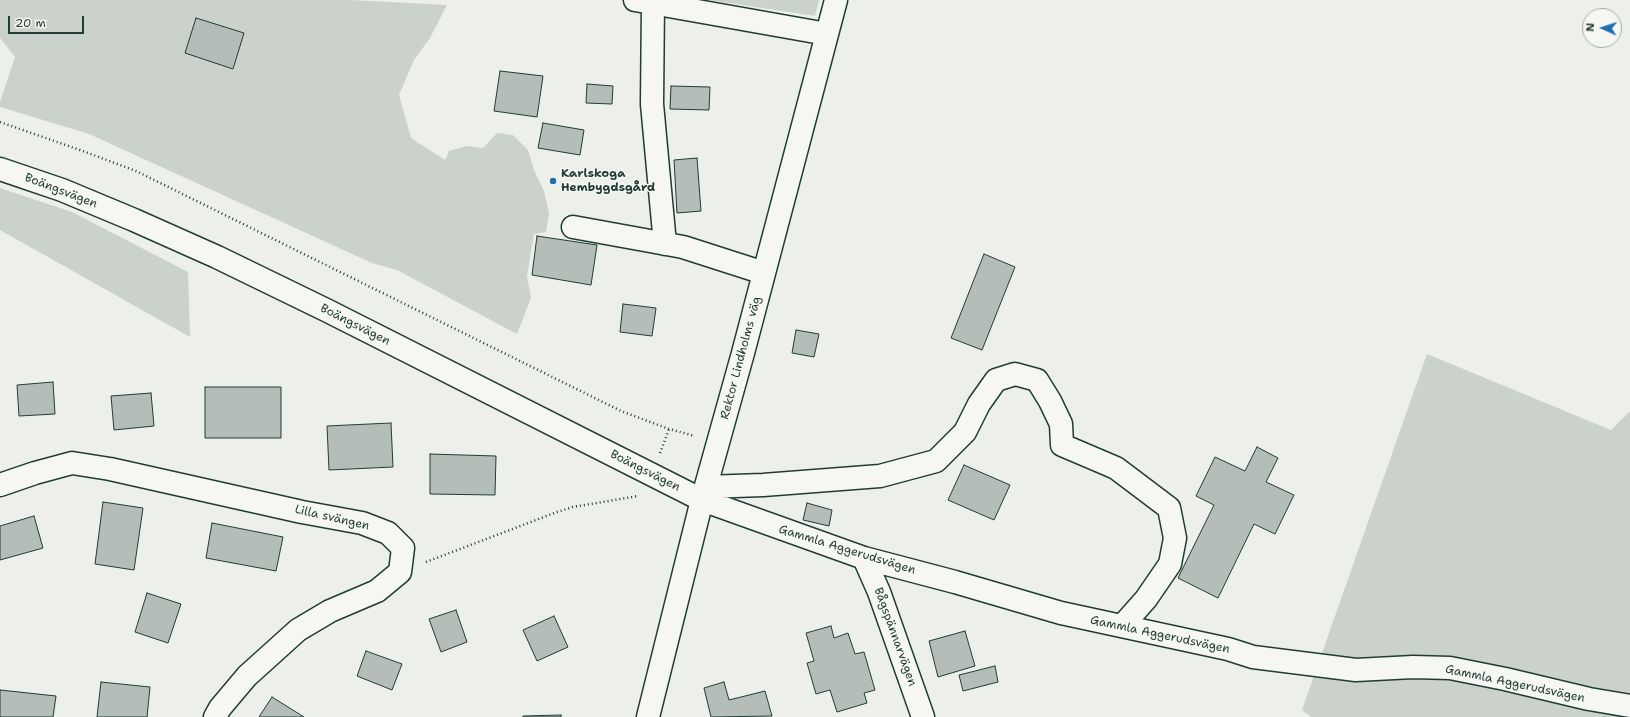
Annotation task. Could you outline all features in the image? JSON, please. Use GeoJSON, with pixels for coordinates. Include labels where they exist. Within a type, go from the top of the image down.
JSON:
{"type":"FeatureCollection","features":[{"type":"Feature","properties":{"kind":"street","name":"Rektor Lindholms väg"},"geometry":{"type":"LineString","coordinates":[[648,717],[704,494],[836,0]]}},
{"type":"Feature","properties":{"kind":"street"},"geometry":{"type":"LineString","coordinates":[[665,244],[644,1],[827,34]]}},
{"type":"Feature","properties":{"kind":"street","name":"Boängsvägen"},"geometry":{"type":"LineString","coordinates":[[0,169],[62,190],[127,217],[217,258],[328,311],[652,475],[704,494]]}},
{"type":"Feature","properties":{"kind":"street"},"geometry":{"type":"LineString","coordinates":[[573,228],[683,247],[764,273]]}},
{"type":"Feature","properties":{"kind":"street"},"geometry":{"type":"LineString","coordinates":[[704,494],[763,485],[880,476],[936,461],[965,432],[979,404],[996,380],[1015,374],[1037,380],[1050,401],[1061,424],[1062,445],[1116,468],[1168,508],[1175,538],[1170,564],[1146,599],[1122,626]]}},
{"type":"Feature","properties":{"kind":"street","name":"Lilla svängen"},"geometry":{"type":"LineString","coordinates":[[0,485],[72,462],[110,469],[302,512],[362,523],[388,533],[403,548],[400,572]]}},
{"type":"Feature","properties":{"kind":"street","name":"Gammla Aggerudsvägen"},"geometry":{"type":"LineString","coordinates":[[704,494],[864,558],[955,582],[1061,613],[1228,649],[1253,657],[1356,670],[1413,667],[1450,668],[1505,679],[1589,699],[1630,706]]}},
{"type":"Feature","properties":{"kind":"street","name":"Bågspännarvägen"},"geometry":{"type":"LineString","coordinates":[[864,558],[879,592],[923,717]]}},
{"type":"Feature","properties":{"kind":"street"},"geometry":{"type":"LineString","coordinates":[[216,717],[220,708],[247,676],[298,630],[330,611],[377,591],[400,572]]}},
{"type":"Feature","properties":{"kind":"path"},"geometry":{"type":"LineString","coordinates":[[0,122],[136,171],[621,410],[669,429],[718,442]]}},
{"type":"Feature","properties":{"kind":"path"},"geometry":{"type":"LineString","coordinates":[[400,572],[550,514],[573,507],[639,496],[652,475],[669,429]]}},
{"type":"Feature","properties":{"kind":"shaded area"},"geometry":{"type":"Polygon","coordinates":[[[0,0],[351,0],[447,5],[430,38],[414,60],[399,95],[411,138],[445,160],[449,151],[466,146],[483,148],[497,133],[513,135],[528,150],[534,170],[544,191],[549,213],[546,232],[534,234],[527,276],[531,298],[517,334],[397,270],[372,263],[89,134],[0,107],[0,102],[15,57],[0,38],[0,0]]]}},
{"type":"Feature","properties":{"kind":"shaded area"},"geometry":{"type":"Polygon","coordinates":[[[709,0],[819,0],[815,16],[709,0]]]}},
{"type":"Feature","properties":{"kind":"shaded area"},"geometry":{"type":"Polygon","coordinates":[[[0,188],[72,212],[188,272],[190,337],[0,230],[0,188]]]}},
{"type":"Feature","properties":{"kind":"shaded area"},"geometry":{"type":"Polygon","coordinates":[[[1427,354],[1611,430],[1630,411],[1630,717],[1311,717],[1302,710],[1427,354]]]}},
{"type":"Feature","properties":{"kind":"building"},"geometry":{"type":"Polygon","coordinates":[[[196,18],[244,33],[233,69],[185,53],[196,18]]]}},
{"type":"Feature","properties":{"kind":"building"},"geometry":{"type":"Polygon","coordinates":[[[500,71],[543,76],[537,117],[494,111],[500,71]]]}},
{"type":"Feature","properties":{"kind":"building"},"geometry":{"type":"Polygon","coordinates":[[[587,84],[613,86],[612,104],[586,103],[587,84]]]}},
{"type":"Feature","properties":{"kind":"building"},"geometry":{"type":"Polygon","coordinates":[[[671,86],[710,87],[709,110],[670,109],[671,86]]]}},
{"type":"Feature","properties":{"kind":"building"},"geometry":{"type":"Polygon","coordinates":[[[543,123],[584,130],[580,155],[538,148],[543,123]]]}},
{"type":"Feature","properties":{"kind":"building"},"geometry":{"type":"Polygon","coordinates":[[[697,158],[701,211],[677,213],[674,160],[697,158]]]}},
{"type":"Feature","properties":{"kind":"building"},"geometry":{"type":"Polygon","coordinates":[[[537,236],[597,245],[591,285],[532,275],[537,236]]]}},
{"type":"Feature","properties":{"kind":"building"},"geometry":{"type":"Polygon","coordinates":[[[984,254],[1015,267],[982,350],[951,338],[984,254]]]}},
{"type":"Feature","properties":{"kind":"building"},"geometry":{"type":"Polygon","coordinates":[[[623,304],[656,308],[652,336],[620,332],[623,304]]]}},
{"type":"Feature","properties":{"kind":"building"},"geometry":{"type":"Polygon","coordinates":[[[796,330],[819,334],[814,357],[792,353],[796,330]]]}},
{"type":"Feature","properties":{"kind":"building"},"geometry":{"type":"Polygon","coordinates":[[[53,382],[55,414],[19,416],[17,385],[53,382]]]}},
{"type":"Feature","properties":{"kind":"building"},"geometry":{"type":"Polygon","coordinates":[[[205,387],[281,387],[281,438],[205,438],[205,387]]]}},
{"type":"Feature","properties":{"kind":"building"},"geometry":{"type":"Polygon","coordinates":[[[151,393],[154,426],[114,430],[111,396],[151,393]]]}},
{"type":"Feature","properties":{"kind":"building"},"geometry":{"type":"Polygon","coordinates":[[[391,423],[393,467],[329,470],[327,426],[391,423]]]}},
{"type":"Feature","properties":{"kind":"building"},"geometry":{"type":"Polygon","coordinates":[[[1257,447],[1278,458],[1266,482],[1294,495],[1275,534],[1254,524],[1218,598],[1178,578],[1214,505],[1196,496],[1215,457],[1245,471],[1257,447]]]}},
{"type":"Feature","properties":{"kind":"building"},"geometry":{"type":"Polygon","coordinates":[[[430,454],[496,456],[495,495],[430,494],[430,454]]]}},
{"type":"Feature","properties":{"kind":"building"},"geometry":{"type":"Polygon","coordinates":[[[964,465],[1010,485],[994,520],[948,500],[964,465]]]}},
{"type":"Feature","properties":{"kind":"building"},"geometry":{"type":"Polygon","coordinates":[[[103,502],[143,508],[134,570],[95,564],[103,502]]]}},
{"type":"Feature","properties":{"kind":"building"},"geometry":{"type":"Polygon","coordinates":[[[807,503],[832,510],[829,526],[803,520],[807,503]]]}},
{"type":"Feature","properties":{"kind":"building"},"geometry":{"type":"Polygon","coordinates":[[[34,516],[43,548],[0,560],[0,526],[34,516]]]}},
{"type":"Feature","properties":{"kind":"building"},"geometry":{"type":"Polygon","coordinates":[[[212,523],[283,537],[276,571],[206,558],[212,523]]]}},
{"type":"Feature","properties":{"kind":"building"},"geometry":{"type":"Polygon","coordinates":[[[147,593],[181,604],[168,643],[135,632],[147,593]]]}},
{"type":"Feature","properties":{"kind":"building"},"geometry":{"type":"Polygon","coordinates":[[[456,610],[467,642],[441,652],[429,619],[456,610]]]}},
{"type":"Feature","properties":{"kind":"building"},"geometry":{"type":"Polygon","coordinates":[[[554,616],[568,647],[537,661],[523,630],[554,616]]]}},
{"type":"Feature","properties":{"kind":"building"},"geometry":{"type":"Polygon","coordinates":[[[831,626],[834,638],[848,633],[855,654],[864,652],[875,690],[864,693],[867,703],[837,712],[830,690],[816,694],[807,663],[814,661],[806,633],[831,626]]]}},
{"type":"Feature","properties":{"kind":"building"},"geometry":{"type":"Polygon","coordinates":[[[965,631],[975,666],[938,677],[929,641],[965,631]]]}},
{"type":"Feature","properties":{"kind":"building"},"geometry":{"type":"Polygon","coordinates":[[[366,651],[402,664],[392,690],[357,676],[366,651]]]}},
{"type":"Feature","properties":{"kind":"building"},"geometry":{"type":"Polygon","coordinates":[[[995,666],[998,682],[963,691],[959,675],[995,666]]]}},
{"type":"Feature","properties":{"kind":"building"},"geometry":{"type":"Polygon","coordinates":[[[101,682],[150,687],[147,717],[97,717],[101,682]]]}},
{"type":"Feature","properties":{"kind":"building"},"geometry":{"type":"Polygon","coordinates":[[[724,682],[729,700],[765,691],[772,716],[711,717],[704,688],[724,682]]]}},
{"type":"Feature","properties":{"kind":"building"},"geometry":{"type":"Polygon","coordinates":[[[0,690],[56,696],[53,717],[0,717],[0,690]]]}},
{"type":"Feature","properties":{"kind":"building"},"geometry":{"type":"Polygon","coordinates":[[[272,697],[304,717],[259,717],[272,697]]]}},
{"type":"Feature","properties":{"kind":"building"},"geometry":{"type":"Polygon","coordinates":[[[561,715],[561,717],[523,717],[523,716],[561,715]]]}},
{"type":"Feature","properties":{"kind":"place","name":"Karlskoga Hembygdsgård"},"geometry":{"type":"Point","coordinates":[553,181]}}]}
